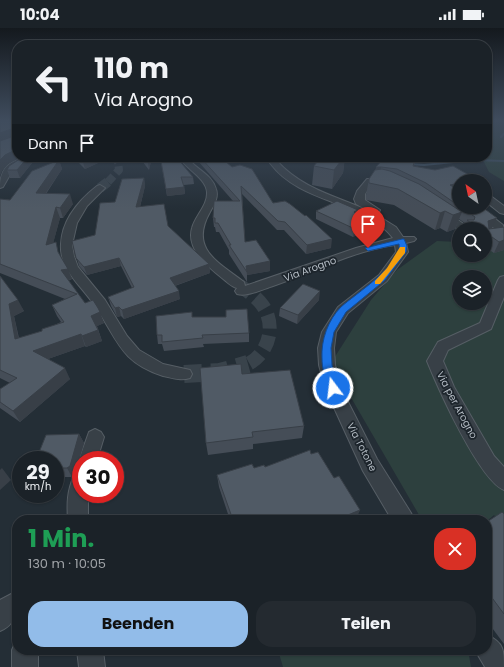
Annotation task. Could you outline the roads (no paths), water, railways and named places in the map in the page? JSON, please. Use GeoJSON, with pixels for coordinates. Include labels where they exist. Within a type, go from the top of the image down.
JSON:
{"type":"FeatureCollection","features":[{"type":"Feature","properties":{"kind":"street"},"geometry":{"type":"LineString","coordinates":[[0,185],[7,171],[21,162]]}},
{"type":"Feature","properties":{"kind":"street","name":"Via Arogno"},"geometry":{"type":"LineString","coordinates":[[187,162],[204,178],[210,186],[212,192],[208,206],[197,228],[196,237],[198,244],[210,260],[241,288],[272,282],[378,245],[402,241]]}},
{"type":"Feature","properties":{"kind":"street"},"geometry":{"type":"LineString","coordinates":[[274,163],[282,172],[305,188],[380,221],[398,235],[402,241],[411,239],[405,230],[390,217],[360,202],[358,199],[370,181],[378,181],[399,186]]}},
{"type":"Feature","properties":{"kind":"street"},"geometry":{"type":"LineString","coordinates":[[100,188],[85,201],[69,228],[66,239],[67,251],[71,266],[100,304],[130,351],[155,368],[184,374]]}},
{"type":"Feature","properties":{"kind":"street"},"geometry":{"type":"LineString","coordinates":[[492,202],[504,211]]}},
{"type":"Feature","properties":{"kind":"street"},"geometry":{"type":"LineString","coordinates":[[434,208],[455,222]]}},
{"type":"Feature","properties":{"kind":"street"},"geometry":{"type":"LineString","coordinates":[[483,214],[499,227],[499,232],[492,235]]}},
{"type":"Feature","properties":{"kind":"street","name":"Via Totone"},"geometry":{"type":"LineString","coordinates":[[401,515],[370,465],[333,388],[327,365],[326,348],[329,332],[343,310],[382,278],[402,252],[402,241]]}},
{"type":"Feature","properties":{"kind":"street","name":"Via per Arogno"},"geometry":{"type":"LineString","coordinates":[[504,280],[486,326],[443,346],[435,361],[446,388],[487,462],[504,481]]}},
{"type":"Feature","properties":{"kind":"street"},"geometry":{"type":"LineString","coordinates":[[91,451],[95,437]]}},
{"type":"Feature","properties":{"kind":"street"},"geometry":{"type":"LineString","coordinates":[[77,503],[78,515]]}},
{"type":"Feature","properties":{"kind":"street"},"geometry":{"type":"LineString","coordinates":[[0,619],[5,611],[12,607]]}},
{"type":"Feature","properties":{"kind":"street"},"geometry":{"type":"LineString","coordinates":[[25,655],[25,667]]}},
{"type":"Feature","properties":{"kind":"street"},"geometry":{"type":"LineString","coordinates":[[91,655],[92,667]]}},
{"type":"Feature","properties":{"kind":"street"},"geometry":{"type":"LineString","coordinates":[[492,655],[501,667]]}},
{"type":"Feature","properties":{"kind":"waterway"},"geometry":{"type":"LineString","coordinates":[[492,161],[504,161]]}},
{"type":"Feature","properties":{"kind":"waterway"},"geometry":{"type":"LineString","coordinates":[[409,164],[424,165],[454,162]]}},
{"type":"Feature","properties":{"kind":"tunnel"},"geometry":{"type":"LineString","coordinates":[[109,181],[119,170],[118,162]]}},
{"type":"Feature","properties":{"kind":"tunnel"},"geometry":{"type":"LineString","coordinates":[[100,188],[109,181]]}},
{"type":"Feature","properties":{"kind":"tunnel"},"geometry":{"type":"LineString","coordinates":[[239,285],[252,294],[261,303],[267,314],[270,331],[268,340],[260,355],[247,364]]}},
{"type":"Feature","properties":{"kind":"tunnel"},"geometry":{"type":"LineString","coordinates":[[184,374],[220,372],[247,364]]}}]}
